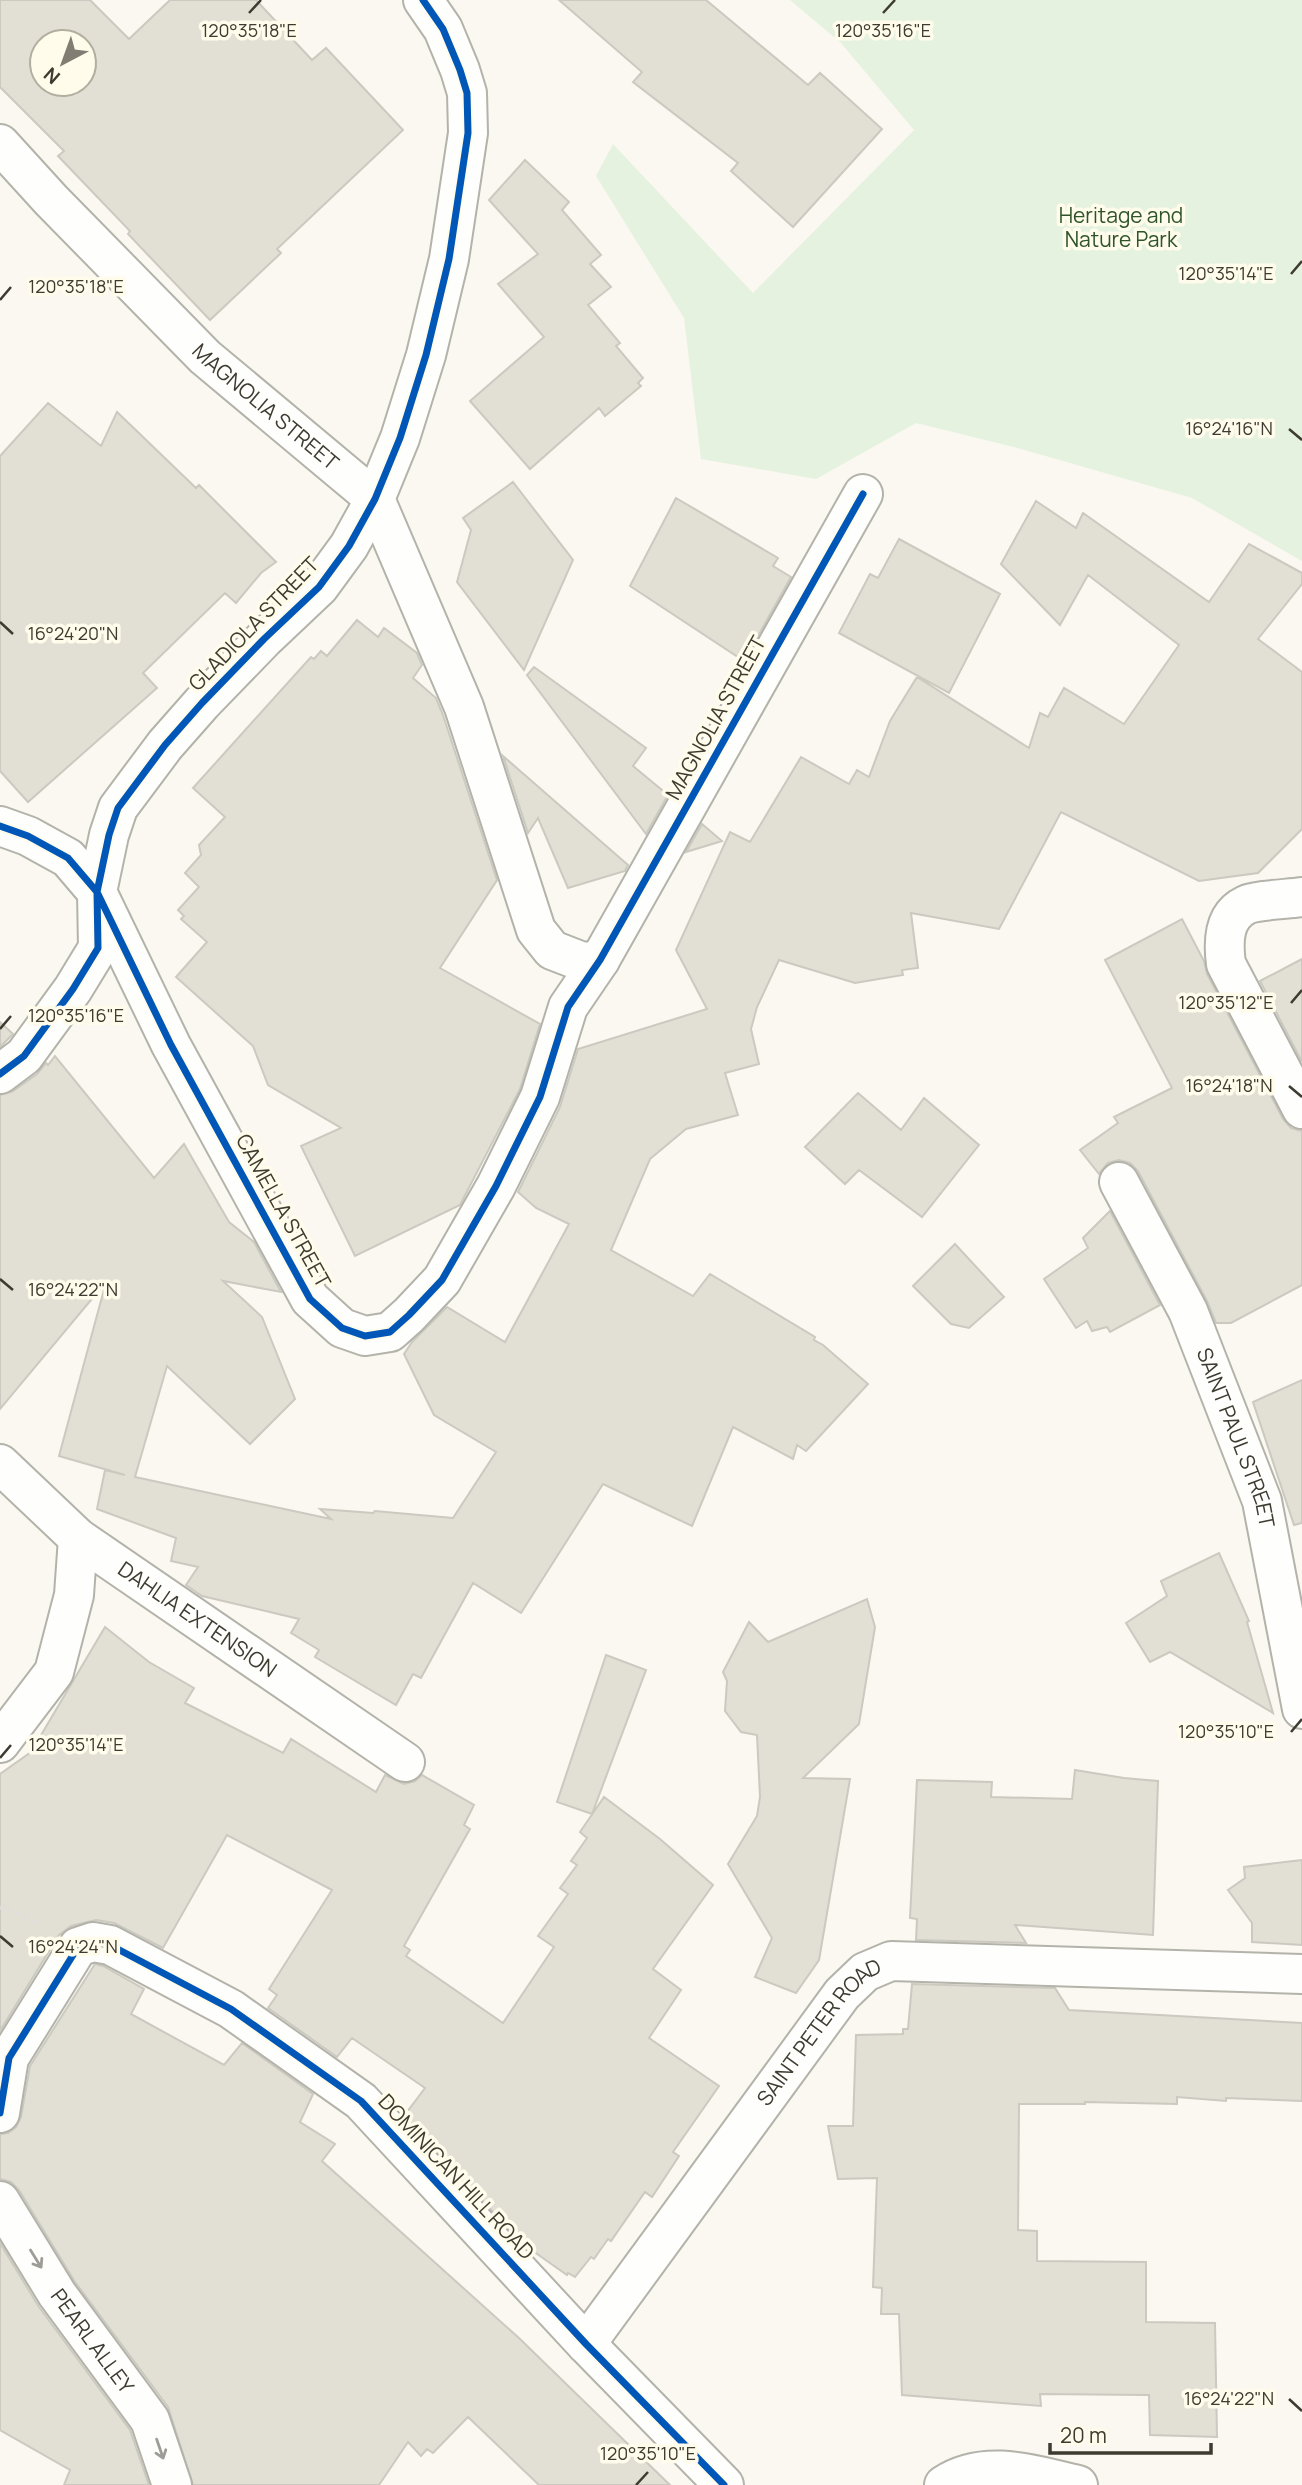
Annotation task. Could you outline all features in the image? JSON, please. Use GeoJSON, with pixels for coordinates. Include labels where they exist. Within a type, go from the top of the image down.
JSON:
{"type":"FeatureCollection","features":[{"type":"Feature","properties":{"kind":"street","name":"GLADIOLA STREET"},"geometry":{"type":"LineString","coordinates":[[0,1074],[24,1056],[73,989],[98,948],[97,892],[109,835],[118,808],[165,745],[202,704],[264,639],[319,587],[349,546],[375,499],[400,438],[426,355],[449,260],[468,133],[467,93],[460,70],[443,29],[423,0]]}},
{"type":"Feature","properties":{"kind":"street","name":"MAGNOLIA STREET"},"geometry":{"type":"LineString","coordinates":[[0,144],[205,357],[375,499],[464,707],[536,930],[552,950],[583,962],[600,960],[863,494]]}},
{"type":"Feature","properties":{"kind":"street","name":"CAMELLA STREET"},"geometry":{"type":"LineString","coordinates":[[0,826],[27,836],[68,858],[97,892],[171,1045],[310,1298],[342,1328],[365,1336],[390,1332],[442,1280],[496,1186],[540,1097],[568,1007],[600,960]]}},
{"type":"Feature","properties":{"kind":"street"},"geometry":{"type":"LineString","coordinates":[[1302,897],[1247,905],[1229,921],[1223,942],[1226,964],[1302,1109]]}},
{"type":"Feature","properties":{"kind":"street","name":"SAINT PAUL STREET"},"geometry":{"type":"LineString","coordinates":[[1119,1182],[1188,1311],[1262,1501],[1302,1709]]}},
{"type":"Feature","properties":{"kind":"street","name":"DAHLIA EXTENSION"},"geometry":{"type":"LineString","coordinates":[[0,1464],[78,1538],[405,1762]]}},
{"type":"Feature","properties":{"kind":"street"},"geometry":{"type":"LineString","coordinates":[[0,1743],[54,1672],[74,1595],[78,1538]]}},
{"type":"Feature","properties":{"kind":"street","name":"DOMINICAN HILL ROAD"},"geometry":{"type":"LineString","coordinates":[[0,2113],[9,2058],[78,1947],[93,1942],[110,1945],[232,2010],[361,2101],[586,2344],[724,2485]]}},
{"type":"Feature","properties":{"kind":"street","name":"SAINT PETER ROAD"},"geometry":{"type":"LineString","coordinates":[[586,2344],[842,1994],[866,1972],[891,1961],[1302,1974]]}},
{"type":"Feature","properties":{"kind":"street","name":"PEARL ALLEY"},"geometry":{"type":"LineString","coordinates":[[0,2201],[57,2294],[150,2420],[172,2485]]}},
{"type":"Feature","properties":{"kind":"street"},"geometry":{"type":"LineString","coordinates":[[944,2485],[958,2476],[1010,2469],[1078,2485]]}},
{"type":"Feature","properties":{"kind":"green space","name":"Heritage and Nature Park"},"geometry":{"type":"Polygon","coordinates":[[[790,0],[1302,0],[1302,561],[1192,498],[1014,447],[916,423],[816,479],[701,459],[684,318],[596,176],[613,144],[753,293],[914,130],[841,43],[790,0]]]}},
{"type":"Feature","properties":{"kind":"building"},"geometry":{"type":"Polygon","coordinates":[[[0,0],[90,0],[129,39],[170,0],[256,0],[312,60],[326,48],[403,130],[277,249],[281,253],[210,320],[58,156],[64,151],[0,87],[0,0]]]}},
{"type":"Feature","properties":{"kind":"building"},"geometry":{"type":"Polygon","coordinates":[[[559,0],[706,0],[808,85],[820,73],[882,129],[793,227],[731,171],[738,163],[633,82],[642,72],[559,0]]]}},
{"type":"Feature","properties":{"kind":"building"},"geometry":{"type":"Polygon","coordinates":[[[525,160],[569,202],[562,210],[601,255],[590,264],[611,287],[588,305],[620,343],[616,346],[643,378],[638,383],[641,386],[605,416],[599,408],[530,469],[470,401],[544,337],[498,284],[538,254],[489,200],[525,160]]]}},
{"type":"Feature","properties":{"kind":"building"},"geometry":{"type":"Polygon","coordinates":[[[48,403],[101,446],[117,412],[196,488],[199,485],[276,562],[261,573],[236,603],[225,593],[143,673],[157,688],[28,802],[0,771],[0,456],[48,403]]]}},
{"type":"Feature","properties":{"kind":"building"},"geometry":{"type":"Polygon","coordinates":[[[513,482],[573,560],[524,670],[457,582],[471,530],[463,518],[513,482]]]}},
{"type":"Feature","properties":{"kind":"building"},"geometry":{"type":"Polygon","coordinates":[[[676,498],[778,558],[773,566],[791,577],[744,661],[630,586],[676,498]]]}},
{"type":"Feature","properties":{"kind":"building"},"geometry":{"type":"Polygon","coordinates":[[[1036,501],[1076,528],[1083,513],[1209,602],[1249,544],[1302,573],[1302,584],[1258,639],[1302,672],[1302,829],[1258,873],[1199,881],[1061,812],[999,929],[911,913],[918,968],[902,970],[903,975],[855,983],[779,960],[757,1007],[751,1029],[759,1064],[725,1073],[738,1115],[686,1129],[650,1159],[611,1250],[693,1296],[710,1274],[815,1337],[814,1340],[868,1384],[806,1451],[797,1445],[793,1459],[733,1427],[692,1526],[603,1484],[521,1613],[473,1583],[421,1678],[413,1674],[396,1705],[315,1657],[319,1650],[291,1633],[299,1619],[202,1596],[186,1585],[198,1567],[171,1561],[176,1538],[97,1509],[105,1470],[125,1475],[59,1456],[106,1282],[0,1409],[0,1095],[13,1091],[37,1074],[55,1056],[154,1178],[184,1144],[229,1222],[254,1242],[281,1292],[223,1281],[262,1317],[295,1399],[250,1444],[167,1366],[135,1477],[331,1519],[320,1509],[453,1518],[496,1452],[434,1415],[404,1354],[412,1342],[447,1307],[505,1342],[569,1224],[536,1208],[518,1192],[560,1107],[578,1049],[707,1009],[676,950],[730,832],[750,842],[801,757],[849,784],[857,770],[869,777],[890,721],[917,677],[1029,748],[1040,713],[1048,717],[1064,688],[1124,724],[1179,645],[1088,575],[1060,625],[1001,564],[1036,501]]]}},
{"type":"Feature","properties":{"kind":"building"},"geometry":{"type":"Polygon","coordinates":[[[899,539],[1000,594],[949,693],[839,633],[870,574],[878,578],[899,539]]]}},
{"type":"Feature","properties":{"kind":"building"},"geometry":{"type":"Polygon","coordinates":[[[357,620],[378,637],[384,628],[417,653],[422,665],[413,678],[436,698],[497,880],[440,968],[540,1024],[520,1089],[460,1205],[355,1256],[301,1146],[341,1128],[268,1085],[253,1046],[176,977],[207,942],[181,919],[184,916],[178,910],[199,887],[185,873],[201,855],[199,845],[225,817],[193,788],[311,657],[314,659],[321,651],[327,656],[357,620]]]}},
{"type":"Feature","properties":{"kind":"building"},"geometry":{"type":"Polygon","coordinates":[[[534,667],[646,748],[633,766],[668,795],[646,834],[527,675],[534,667]]]}},
{"type":"Feature","properties":{"kind":"building"},"geometry":{"type":"Polygon","coordinates":[[[503,756],[628,865],[625,871],[568,888],[538,818],[528,833],[503,756]]]}},
{"type":"Feature","properties":{"kind":"building"},"geometry":{"type":"Polygon","coordinates":[[[702,824],[722,841],[686,852],[702,824]]]}},
{"type":"Feature","properties":{"kind":"building"},"geometry":{"type":"Polygon","coordinates":[[[1182,919],[1204,961],[1207,974],[1283,1119],[1291,1128],[1302,1131],[1302,1285],[1231,1323],[1216,1323],[1138,1171],[1130,1163],[1119,1160],[1108,1163],[1099,1174],[1080,1150],[1118,1123],[1114,1117],[1172,1088],[1105,960],[1182,919]]]}},
{"type":"Feature","properties":{"kind":"building"},"geometry":{"type":"Polygon","coordinates":[[[1302,959],[1302,1062],[1260,981],[1302,959]]]}},
{"type":"Feature","properties":{"kind":"building"},"geometry":{"type":"Polygon","coordinates":[[[0,1022],[13,1034],[0,1047],[0,1022]]]}},
{"type":"Feature","properties":{"kind":"building"},"geometry":{"type":"Polygon","coordinates":[[[858,1093],[901,1130],[924,1098],[979,1145],[922,1217],[859,1170],[845,1184],[805,1147],[858,1093]]]}},
{"type":"Feature","properties":{"kind":"building"},"geometry":{"type":"Polygon","coordinates":[[[1110,1211],[1160,1305],[1110,1332],[1107,1327],[1092,1331],[1087,1321],[1076,1328],[1044,1279],[1088,1248],[1083,1238],[1110,1211]]]}},
{"type":"Feature","properties":{"kind":"building"},"geometry":{"type":"Polygon","coordinates":[[[955,1244],[1004,1297],[969,1328],[951,1324],[913,1286],[955,1244]]]}},
{"type":"Feature","properties":{"kind":"building"},"geometry":{"type":"Polygon","coordinates":[[[1302,1380],[1302,1523],[1294,1525],[1253,1402],[1302,1380]]]}},
{"type":"Feature","properties":{"kind":"building"},"geometry":{"type":"Polygon","coordinates":[[[1219,1553],[1249,1621],[1247,1622],[1273,1713],[1170,1652],[1150,1662],[1126,1623],[1167,1596],[1161,1581],[1219,1553]]]}},
{"type":"Feature","properties":{"kind":"building"},"geometry":{"type":"Polygon","coordinates":[[[867,1599],[875,1627],[859,1724],[803,1778],[850,1779],[819,1960],[796,1993],[755,1977],[772,1938],[728,1864],[757,1816],[760,1797],[757,1735],[741,1732],[725,1711],[727,1681],[723,1672],[749,1622],[768,1642],[867,1599]]]}},
{"type":"Feature","properties":{"kind":"building"},"geometry":{"type":"Polygon","coordinates":[[[105,1627],[149,1662],[194,1688],[185,1703],[283,1753],[291,1739],[376,1792],[385,1775],[404,1784],[415,1781],[422,1775],[474,1805],[464,1825],[470,1829],[404,1946],[410,1950],[406,1956],[503,2023],[554,1947],[538,1936],[568,1894],[560,1888],[577,1865],[571,1861],[587,1838],[580,1832],[604,1797],[660,1839],[713,1885],[653,1969],[681,1990],[649,2038],[719,2086],[673,2152],[679,2156],[652,2197],[645,2192],[611,2241],[608,2239],[594,2259],[591,2257],[575,2277],[568,2273],[567,2275],[523,2244],[404,2116],[425,2088],[352,2038],[337,2057],[268,2008],[277,1995],[269,1989],[332,1890],[227,1835],[163,1948],[114,1923],[96,1920],[71,1926],[59,1935],[0,2031],[0,1774],[31,1752],[105,1627]]]}},
{"type":"Feature","properties":{"kind":"building"},"geometry":{"type":"Polygon","coordinates":[[[606,1655],[646,1670],[592,1814],[557,1802],[606,1655]]]}},
{"type":"Feature","properties":{"kind":"building"},"geometry":{"type":"Polygon","coordinates":[[[1075,1770],[1158,1781],[1153,1935],[1015,1925],[1026,1943],[916,1940],[917,1919],[910,1918],[917,1780],[992,1782],[991,1797],[1072,1799],[1075,1770]]]}},
{"type":"Feature","properties":{"kind":"building"},"geometry":{"type":"Polygon","coordinates":[[[1302,1860],[1302,1945],[1252,1942],[1252,1923],[1228,1890],[1245,1878],[1244,1867],[1302,1860]]]}},
{"type":"Feature","properties":{"kind":"building"},"geometry":{"type":"Polygon","coordinates":[[[95,1964],[144,1989],[131,2014],[224,2065],[242,2043],[313,2094],[300,2122],[335,2144],[322,2161],[520,2339],[670,2485],[539,2485],[468,2417],[433,2453],[427,2449],[421,2456],[408,2442],[379,2485],[193,2485],[168,2407],[75,2282],[19,2190],[11,2182],[0,2179],[0,2134],[8,2133],[16,2127],[21,2117],[30,2066],[95,1964]]]}},
{"type":"Feature","properties":{"kind":"building"},"geometry":{"type":"Polygon","coordinates":[[[912,1984],[1055,1988],[1069,2010],[1302,2023],[1302,2101],[1226,2098],[1226,2101],[1177,2097],[1177,2104],[1019,2104],[1018,2230],[1037,2231],[1037,2261],[1146,2262],[1146,2322],[1215,2323],[1217,2437],[1150,2435],[1149,2395],[1040,2394],[1041,2406],[902,2395],[899,2314],[881,2314],[882,2288],[873,2287],[877,2178],[838,2179],[828,2126],[853,2126],[856,2035],[903,2034],[903,2029],[908,2029],[912,1984]]]}},
{"type":"Feature","properties":{"kind":"building"},"geometry":{"type":"Polygon","coordinates":[[[0,2243],[39,2307],[130,2430],[149,2485],[64,2485],[70,2470],[0,2430],[0,2243]]]}},
{"type":"Feature","properties":{"kind":"cycle path"},"geometry":{"type":"LineString","coordinates":[[0,1074],[24,1056],[73,989],[98,948],[97,892],[109,835],[118,808],[165,745],[202,703],[319,587],[349,546],[375,499],[400,438],[426,355],[449,259],[468,133],[467,93],[460,70],[443,29],[423,0]]}},
{"type":"Feature","properties":{"kind":"cycle path"},"geometry":{"type":"LineString","coordinates":[[0,826],[28,836],[68,858],[97,892],[171,1045],[310,1299],[342,1328],[365,1336],[390,1332],[442,1280],[496,1186],[540,1097],[568,1007],[600,960],[863,494]]}},
{"type":"Feature","properties":{"kind":"cycle path"},"geometry":{"type":"LineString","coordinates":[[0,2113],[9,2058],[78,1947],[93,1942],[110,1945],[231,2009],[361,2101],[586,2344],[724,2485]]}}]}
